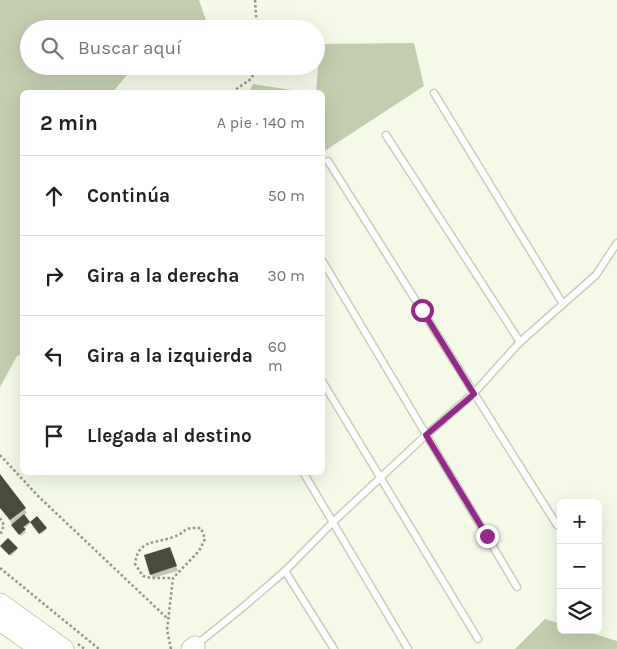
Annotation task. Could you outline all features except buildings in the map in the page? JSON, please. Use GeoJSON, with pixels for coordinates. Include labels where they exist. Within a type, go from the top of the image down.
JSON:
{"type":"FeatureCollection","features":[{"type":"Feature","properties":{"kind":"main road"},"geometry":{"type":"LineString","coordinates":[[0,603],[64,649]]}},
{"type":"Feature","properties":{"kind":"main road"},"geometry":{"type":"LineString","coordinates":[[0,612],[53,649]]}},
{"type":"Feature","properties":{"kind":"main road"},"geometry":{"type":"LineString","coordinates":[[0,621],[40,649]]}},
{"type":"Feature","properties":{"kind":"lane"},"geometry":{"type":"LineString","coordinates":[[434,93],[563,304]]}},
{"type":"Feature","properties":{"kind":"lane"},"geometry":{"type":"LineString","coordinates":[[386,135],[520,342]]}},
{"type":"Feature","properties":{"kind":"lane"},"geometry":{"type":"LineString","coordinates":[[328,161],[557,525]]}},
{"type":"Feature","properties":{"kind":"lane"},"geometry":{"type":"LineString","coordinates":[[193,648],[285,570],[426,435],[474,394],[520,342],[596,275],[617,243]]}},
{"type":"Feature","properties":{"kind":"lane"},"geometry":{"type":"LineString","coordinates":[[325,265],[517,586]]}},
{"type":"Feature","properties":{"kind":"lane"},"geometry":{"type":"LineString","coordinates":[[325,385],[478,639]]}},
{"type":"Feature","properties":{"kind":"lane"},"geometry":{"type":"LineString","coordinates":[[305,475],[408,649]]}},
{"type":"Feature","properties":{"kind":"lane"},"geometry":{"type":"LineString","coordinates":[[285,570],[334,649]]}},
{"type":"Feature","properties":{"kind":"path"},"geometry":{"type":"LineString","coordinates":[[255,0],[256,20]]}},
{"type":"Feature","properties":{"kind":"path"},"geometry":{"type":"LineString","coordinates":[[235,90],[251,79],[253,75]]}},
{"type":"Feature","properties":{"kind":"path"},"geometry":{"type":"LineString","coordinates":[[0,454],[38,496],[168,619]]}},
{"type":"Feature","properties":{"kind":"path"},"geometry":{"type":"LineString","coordinates":[[0,518],[4,524],[0,536]]}},
{"type":"Feature","properties":{"kind":"path"},"geometry":{"type":"LineString","coordinates":[[171,649],[167,630],[172,578],[198,551],[205,539],[202,528],[188,528],[173,537],[151,542],[136,555],[135,564],[142,576],[172,578]]}},
{"type":"Feature","properties":{"kind":"path"},"geometry":{"type":"LineString","coordinates":[[0,568],[99,649]]}},
{"type":"Feature","properties":{"kind":"green space"},"geometry":{"type":"Polygon","coordinates":[[[0,0],[199,0],[206,20],[20,20],[20,75],[127,75],[115,90],[20,90],[20,355],[17,356],[0,387],[0,0]]]}},
{"type":"Feature","properties":{"kind":"green space"},"geometry":{"type":"Polygon","coordinates":[[[414,43],[424,86],[325,151],[325,90],[316,90],[317,75],[325,75],[325,44],[414,43]]]}},
{"type":"Feature","properties":{"kind":"green space"},"geometry":{"type":"Polygon","coordinates":[[[253,84],[292,90],[250,90],[253,84]]]}},
{"type":"Feature","properties":{"kind":"green space"},"geometry":{"type":"Polygon","coordinates":[[[545,619],[557,623],[557,634],[594,634],[617,641],[617,649],[515,649],[545,619]]]}},
{"type":"Feature","properties":{"kind":"route"},"geometry":{"type":"LineString","coordinates":[[422,310],[474,394],[426,435],[487,536]]}}]}
